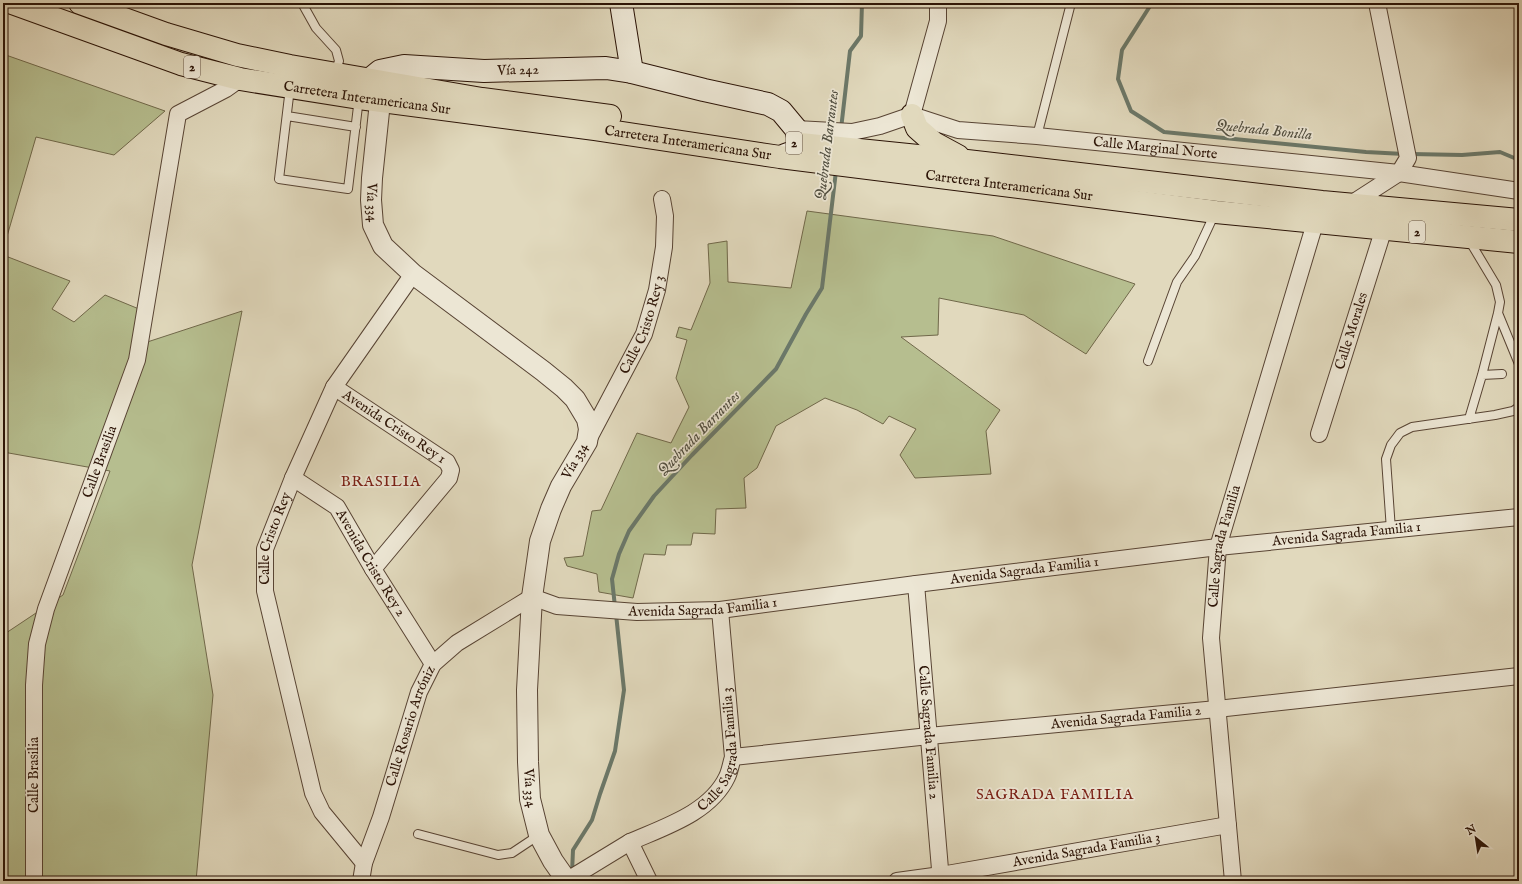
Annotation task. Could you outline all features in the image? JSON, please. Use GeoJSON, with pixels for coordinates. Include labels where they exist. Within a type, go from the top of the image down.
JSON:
{"type":"FeatureCollection","features":[{"type":"Feature","properties":{"kind":"highway","name":"Carretera Interamericana Sur"},"geometry":{"type":"LineString","coordinates":[[12,3],[195,68],[240,79],[290,87],[359,86],[595,129],[780,157],[1216,212],[1519,242]]}},
{"type":"Feature","properties":{"kind":"highway","name":"Carretera Interamericana Sur"},"geometry":{"type":"LineString","coordinates":[[80,3],[166,34],[237,55],[396,97],[425,93],[449,93],[798,137],[967,161],[1322,202],[1519,220]]}},
{"type":"Feature","properties":{"kind":"highway"},"geometry":{"type":"LineString","coordinates":[[195,68],[241,73],[320,78],[327,77],[359,86]]}},
{"type":"Feature","properties":{"kind":"highway"},"geometry":{"type":"LineString","coordinates":[[912,115],[917,128],[934,143],[967,161]]}},
{"type":"Feature","properties":{"kind":"main road"},"geometry":{"type":"LineString","coordinates":[[621,3],[632,72]]}},
{"type":"Feature","properties":{"kind":"main road","name":"Vía 242"},"geometry":{"type":"LineString","coordinates":[[359,86],[380,71],[404,66],[484,71],[606,68],[632,72],[768,104],[781,111],[798,137]]}},
{"type":"Feature","properties":{"kind":"main road"},"geometry":{"type":"LineString","coordinates":[[780,157],[796,151],[799,148],[798,137]]}},
{"type":"Feature","properties":{"kind":"street"},"geometry":{"type":"LineString","coordinates":[[798,137],[852,132],[880,126],[912,115],[938,21],[938,3]]}},
{"type":"Feature","properties":{"kind":"street"},"geometry":{"type":"LineString","coordinates":[[1351,204],[1399,173],[1406,150],[1377,3]]}},
{"type":"Feature","properties":{"kind":"street","name":"Calle Brasilia"},"geometry":{"type":"LineString","coordinates":[[34,881],[34,685],[37,644],[46,609],[138,360],[178,114],[226,89],[240,79]]}},
{"type":"Feature","properties":{"kind":"street","name":"Vía 334"},"geometry":{"type":"LineString","coordinates":[[359,86],[372,178],[371,206],[373,225],[383,246],[413,274],[537,366],[564,388],[575,399],[587,418],[589,430],[587,442],[561,486],[540,541],[532,597],[527,690],[530,799],[539,835],[553,862],[566,881]]}},
{"type":"Feature","properties":{"kind":"street","name":"Calle Marginal Norte"},"geometry":{"type":"LineString","coordinates":[[912,115],[958,130],[1037,136],[1399,173],[1519,191]]}},
{"type":"Feature","properties":{"kind":"street","name":"Calle Cristo Rey 3"},"geometry":{"type":"LineString","coordinates":[[587,442],[644,334],[657,290],[664,247],[665,216],[662,198]]}},
{"type":"Feature","properties":{"kind":"street","name":"Calle Sagrada Familia"},"geometry":{"type":"LineString","coordinates":[[1233,881],[1211,638],[1218,546],[1322,202]]}},
{"type":"Feature","properties":{"kind":"street","name":"Calle Morales"},"geometry":{"type":"LineString","coordinates":[[1319,434],[1384,228]]}},
{"type":"Feature","properties":{"kind":"street","name":"Calle Cristo Rey"},"geometry":{"type":"LineString","coordinates":[[364,863],[322,812],[312,793],[265,591],[265,549],[293,478],[334,387],[413,274]]}},
{"type":"Feature","properties":{"kind":"street","name":"Avenida Cristo Rey 1"},"geometry":{"type":"LineString","coordinates":[[334,387],[447,462],[451,470],[449,478],[373,569]]}},
{"type":"Feature","properties":{"kind":"street","name":"Avenida Cristo Rey 2"},"geometry":{"type":"LineString","coordinates":[[293,478],[337,507],[373,569],[433,664]]}},
{"type":"Feature","properties":{"kind":"street","name":"Avenida Sagrada Familia 1"},"geometry":{"type":"LineString","coordinates":[[532,597],[557,606],[628,611],[720,610],[1218,546],[1519,517]]}},
{"type":"Feature","properties":{"kind":"street","name":"Calle Sagrada Familia 2"},"geometry":{"type":"LineString","coordinates":[[916,584],[941,878]]}},
{"type":"Feature","properties":{"kind":"street","name":"Calle Rosario Arróniz"},"geometry":{"type":"LineString","coordinates":[[361,881],[364,863],[419,692],[433,664],[458,643],[532,597]]}},
{"type":"Feature","properties":{"kind":"street","name":"Calle Sagrada Familia 3"},"geometry":{"type":"LineString","coordinates":[[566,881],[630,842],[685,817],[706,804],[721,788],[728,776],[732,756],[720,610]]}},
{"type":"Feature","properties":{"kind":"street","name":"Avenida Sagrada Familia 2"},"geometry":{"type":"LineString","coordinates":[[732,756],[1217,709],[1519,676]]}},
{"type":"Feature","properties":{"kind":"street","name":"Avenida Sagrada Familia 3"},"geometry":{"type":"LineString","coordinates":[[897,881],[941,878],[1228,825]]}},
{"type":"Feature","properties":{"kind":"street"},"geometry":{"type":"LineString","coordinates":[[630,842],[650,881]]}},
{"type":"Feature","properties":{"kind":"lane"},"geometry":{"type":"LineString","coordinates":[[290,87],[279,179],[348,189],[356,127],[359,86],[339,61],[336,50],[316,28],[302,3]]}},
{"type":"Feature","properties":{"kind":"lane"},"geometry":{"type":"LineString","coordinates":[[1037,136],[1071,3]]}},
{"type":"Feature","properties":{"kind":"lane"},"geometry":{"type":"LineString","coordinates":[[287,116],[356,127]]}},
{"type":"Feature","properties":{"kind":"lane"},"geometry":{"type":"LineString","coordinates":[[1148,361],[1177,282],[1195,256],[1216,212]]}},
{"type":"Feature","properties":{"kind":"lane"},"geometry":{"type":"LineString","coordinates":[[1467,237],[1496,285],[1500,302],[1482,375],[1469,419]]}},
{"type":"Feature","properties":{"kind":"lane"},"geometry":{"type":"LineString","coordinates":[[1498,313],[1519,364]]}},
{"type":"Feature","properties":{"kind":"lane"},"geometry":{"type":"LineString","coordinates":[[1482,375],[1502,374]]}},
{"type":"Feature","properties":{"kind":"lane"},"geometry":{"type":"LineString","coordinates":[[1391,530],[1386,459],[1391,445],[1400,433],[1412,427],[1495,415],[1513,411],[1519,407]]}},
{"type":"Feature","properties":{"kind":"lane"},"geometry":{"type":"LineString","coordinates":[[418,834],[498,855],[512,853],[539,835]]}},
{"type":"Feature","properties":{"kind":"green space"},"geometry":{"type":"Polygon","coordinates":[[[3,54],[165,111],[114,155],[36,137],[3,250],[3,54]]]}},
{"type":"Feature","properties":{"kind":"green space"},"geometry":{"type":"Polygon","coordinates":[[[807,211],[993,236],[1135,284],[1086,354],[1024,315],[939,298],[938,335],[901,337],[1000,410],[986,431],[991,474],[915,478],[900,455],[916,429],[889,416],[883,424],[857,410],[825,398],[776,426],[757,468],[744,478],[746,508],[716,509],[715,534],[693,533],[691,545],[667,545],[665,555],[644,554],[633,598],[599,592],[597,574],[567,566],[564,558],[583,556],[592,511],[601,510],[637,433],[671,443],[689,407],[676,378],[687,340],[676,337],[679,327],[691,330],[710,283],[708,244],[727,241],[728,282],[791,288],[807,211]]]}},
{"type":"Feature","properties":{"kind":"green space"},"geometry":{"type":"Polygon","coordinates":[[[3,255],[70,281],[52,309],[74,322],[105,295],[139,309],[132,347],[242,311],[192,565],[213,695],[196,881],[3,881],[3,635],[63,595],[110,471],[3,452],[3,255]]]}},
{"type":"Feature","properties":{"kind":"waterway","name":"Quebrada Barrantes"},"geometry":{"type":"LineString","coordinates":[[841,129],[850,51],[861,36],[862,3]]}},
{"type":"Feature","properties":{"kind":"waterway","name":"Quebrada Bonilla"},"geometry":{"type":"LineString","coordinates":[[1152,3],[1122,50],[1118,79],[1131,111],[1164,132],[1366,152],[1404,154]]}},
{"type":"Feature","properties":{"kind":"waterway","name":"Quebrada Bonilla"},"geometry":{"type":"LineString","coordinates":[[1411,154],[1462,155],[1500,152],[1519,160]]}},
{"type":"Feature","properties":{"kind":"waterway","name":"Quebrada Barrantes"},"geometry":{"type":"LineString","coordinates":[[615,607],[612,579],[619,554],[629,531],[654,496],[776,369],[822,288],[836,171]]}},
{"type":"Feature","properties":{"kind":"waterway","name":"Quebrada Barrantes"},"geometry":{"type":"LineString","coordinates":[[572,873],[573,850],[592,820],[615,751],[624,690],[616,614]]}},
{"type":"Feature","properties":{"kind":"district","name":"BRASILIA"},"geometry":{"type":"Point","coordinates":[381,481]}},
{"type":"Feature","properties":{"kind":"district","name":"SAGRADA FAMILIA"},"geometry":{"type":"Point","coordinates":[1055,794]}}]}
